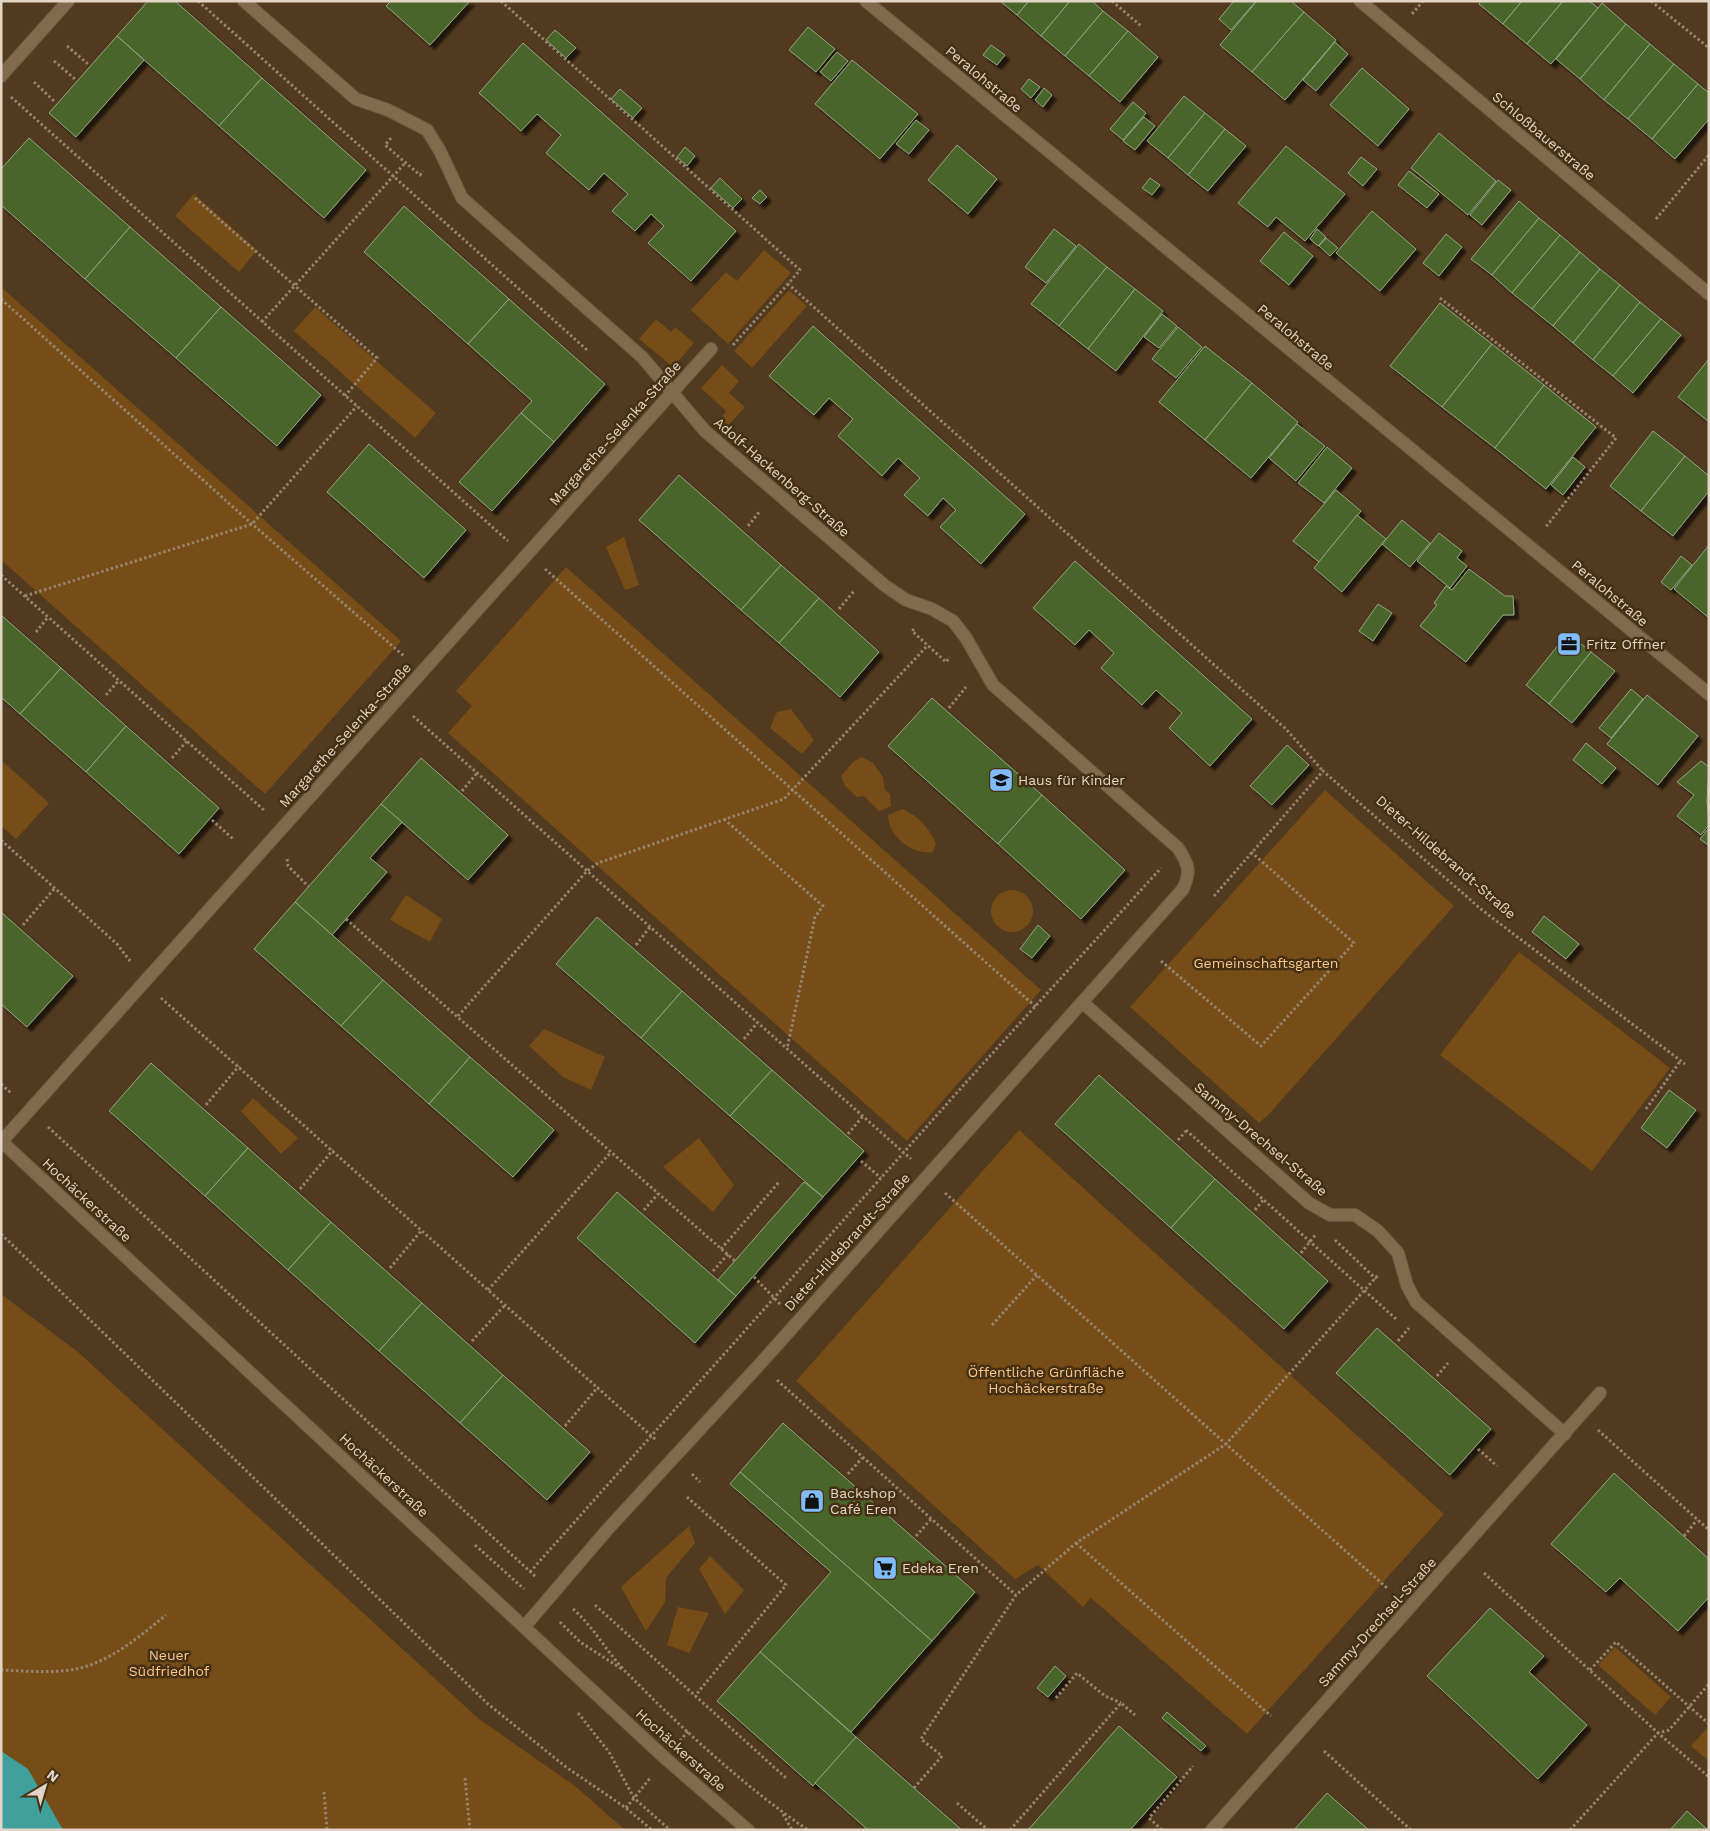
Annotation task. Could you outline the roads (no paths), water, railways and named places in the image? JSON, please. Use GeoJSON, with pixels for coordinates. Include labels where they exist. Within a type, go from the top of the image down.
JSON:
{"type":"FeatureCollection","features":[{"type":"Feature","properties":{"kind":"street"},"geometry":{"type":"LineString","coordinates":[[1,76],[68,1]]}},
{"type":"Feature","properties":{"kind":"street","name":"Adolf-Hackenberg-Straße"},"geometry":{"type":"LineString","coordinates":[[244,1],[356,99],[388,110],[427,130],[440,151],[462,198],[642,357],[705,431],[876,579],[906,600],[932,609],[953,621],[966,638],[993,685],[1178,848],[1186,861],[1189,876]]}},
{"type":"Feature","properties":{"kind":"street","name":"Peralohstraße"},"geometry":{"type":"LineString","coordinates":[[866,1],[1343,396],[1530,546],[1709,694]]}},
{"type":"Feature","properties":{"kind":"street","name":"Schloßbauerstraße"},"geometry":{"type":"LineString","coordinates":[[1360,1],[1709,294]]}},
{"type":"Feature","properties":{"kind":"street","name":"Margarethe-Selenka-Straße"},"geometry":{"type":"LineString","coordinates":[[2,1141],[710,349]]}},
{"type":"Feature","properties":{"kind":"street","name":"Dieter-Hildebrandt-Straße"},"geometry":{"type":"LineString","coordinates":[[525,1626],[553,1591],[760,1364],[928,1173],[1183,889],[1189,876]]}},
{"type":"Feature","properties":{"kind":"street","name":"Sammy-Drechsel-Straße"},"geometry":{"type":"LineString","coordinates":[[1082,1002],[1309,1203],[1330,1215],[1355,1215],[1378,1231],[1398,1253],[1407,1285],[1416,1302],[1565,1434]]}},
{"type":"Feature","properties":{"kind":"street","name":"Hochäckerstraße"},"geometry":{"type":"LineString","coordinates":[[2,1141],[666,1759],[748,1830]]}},
{"type":"Feature","properties":{"kind":"street","name":"Sammy-Drechsel-Straße"},"geometry":{"type":"LineString","coordinates":[[1212,1830],[1600,1393]]}},
{"type":"Feature","properties":{"kind":"water"},"geometry":{"type":"Polygon","coordinates":[[[1,1751],[28,1769],[63,1830],[1,1830],[1,1751]]]}},
{"type":"Feature","properties":{"kind":"place","name":"Fritz Offner"},"geometry":{"type":"Point","coordinates":[1569,644]}},
{"type":"Feature","properties":{"kind":"place","name":"Haus für Kinder"},"geometry":{"type":"Point","coordinates":[1001,780]}},
{"type":"Feature","properties":{"kind":"place","name":"Backshop Café Eren"},"geometry":{"type":"Point","coordinates":[812,1501]}},
{"type":"Feature","properties":{"kind":"place","name":"Edeka Eren"},"geometry":{"type":"Point","coordinates":[885,1568]}},
{"type":"Feature","properties":{"kind":"park label","name":"Gemeinschaftsgarten"},"geometry":{"type":"Point","coordinates":[1266,963]}},
{"type":"Feature","properties":{"kind":"park label","name":"Öffentliche Grünfläche Hochäckerstraße"},"geometry":{"type":"Point","coordinates":[1046,1380]}},
{"type":"Feature","properties":{"kind":"park label","name":"Neuer Südfriedhof"},"geometry":{"type":"Point","coordinates":[169,1664]}}]}
